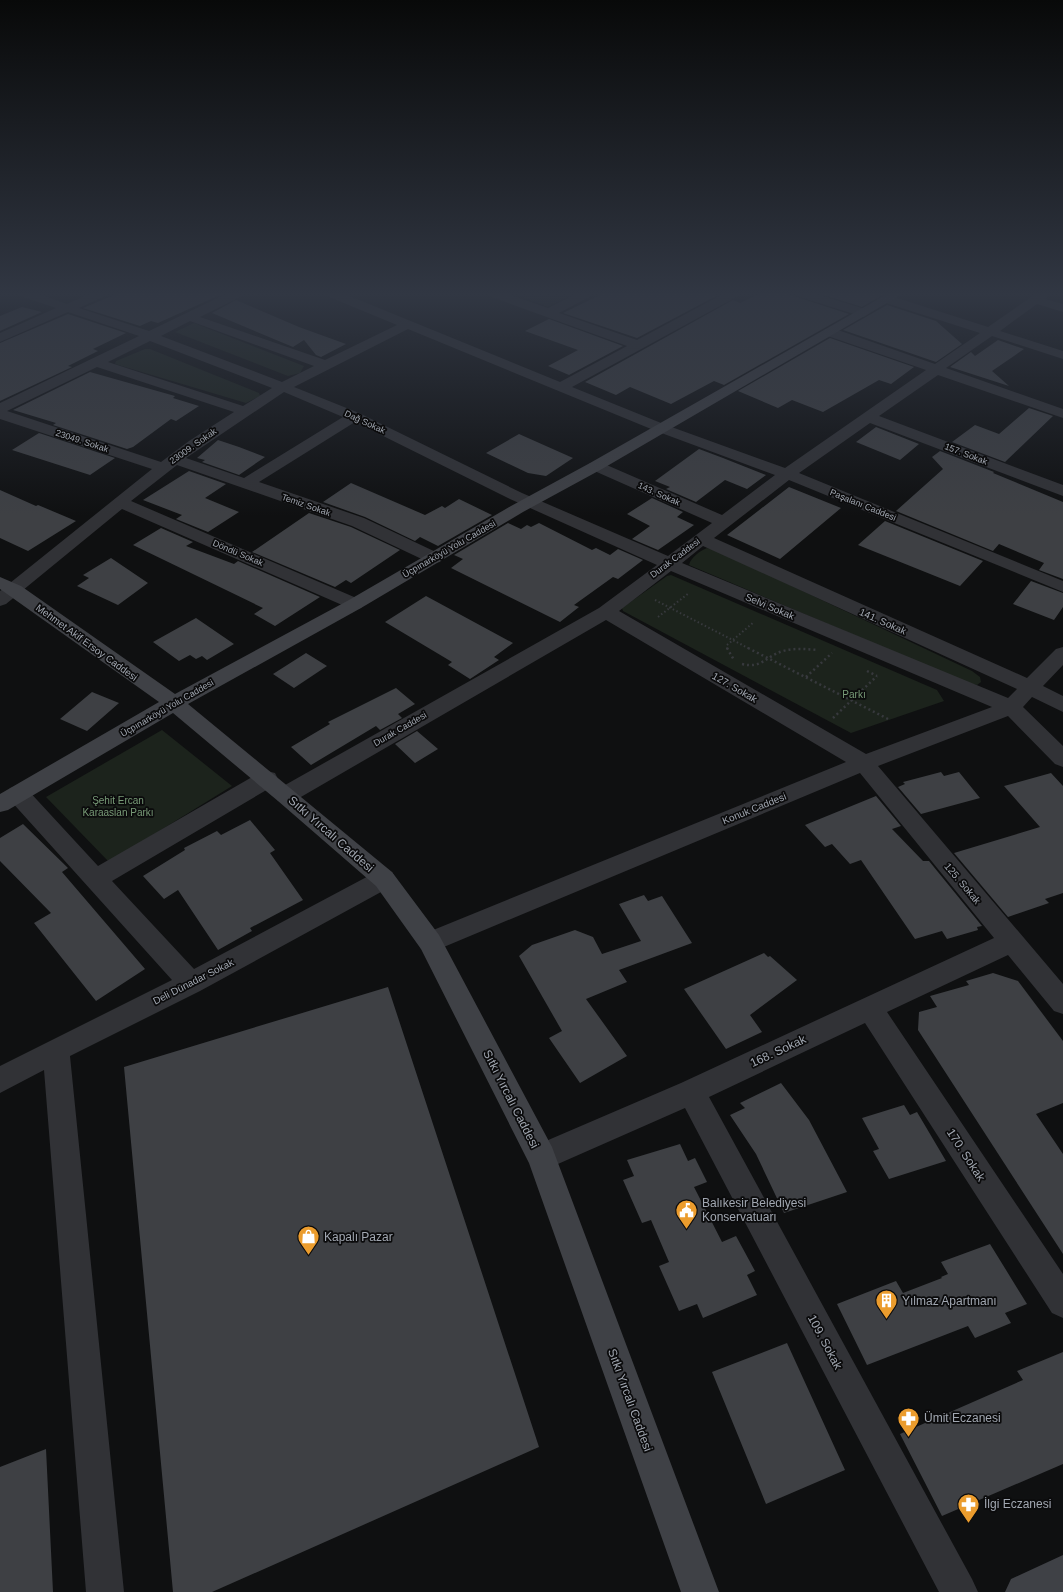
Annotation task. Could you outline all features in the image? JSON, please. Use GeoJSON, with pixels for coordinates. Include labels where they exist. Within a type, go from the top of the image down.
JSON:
{"type":"FeatureCollection","features":[{"type":"Feature","properties":{"kind":"main road","name":"Üçpınarköyü Yolu Caddesi"},"geometry":{"type":"LineString","coordinates":[[9,799],[174,703],[355,604],[530,502],[768,367]]}},
{"type":"Feature","properties":{"kind":"main road","name":"Mehmet Akif Ersoy Caddesi"},"geometry":{"type":"LineString","coordinates":[[5,591],[174,703]]}},
{"type":"Feature","properties":{"kind":"main road","name":"Sıtkı Yırcalı Caddesi"},"geometry":{"type":"LineString","coordinates":[[174,703],[277,787],[384,879],[430,942],[542,1157],[700,1592]]}},
{"type":"Feature","properties":{"kind":"main road"},"geometry":{"type":"LineString","coordinates":[[1024,1592],[1063,1574]]}},
{"type":"Feature","properties":{"kind":"street"},"geometry":{"type":"LineString","coordinates":[[0,409],[85,367]]}},
{"type":"Feature","properties":{"kind":"street"},"geometry":{"type":"LineString","coordinates":[[112,367],[244,412]]}},
{"type":"Feature","properties":{"kind":"street","name":"Dağ Sokak"},"geometry":{"type":"LineString","coordinates":[[231,367],[354,416],[530,502]]}},
{"type":"Feature","properties":{"kind":"street","name":"23009. Sokak"},"geometry":{"type":"LineString","coordinates":[[5,591],[169,463],[282,387],[321,367]]}},
{"type":"Feature","properties":{"kind":"street","name":"Paşalanı Caddesi"},"geometry":{"type":"LineString","coordinates":[[513,367],[661,428],[787,474],[1063,587]]}},
{"type":"Feature","properties":{"kind":"street"},"geometry":{"type":"LineString","coordinates":[[561,387],[597,367]]}},
{"type":"Feature","properties":{"kind":"street"},"geometry":{"type":"LineString","coordinates":[[930,367],[1063,414]]}},
{"type":"Feature","properties":{"kind":"street","name":"Durak Caddesi"},"geometry":{"type":"LineString","coordinates":[[96,879],[277,787],[606,612],[668,563],[787,474],[935,369]]}},
{"type":"Feature","properties":{"kind":"street","name":"23049. Sokak"},"geometry":{"type":"LineString","coordinates":[[0,414],[169,463]]}},
{"type":"Feature","properties":{"kind":"street"},"geometry":{"type":"LineString","coordinates":[[245,484],[354,416]]}},
{"type":"Feature","properties":{"kind":"street","name":"157. Sokak"},"geometry":{"type":"LineString","coordinates":[[868,417],[1063,491]]}},
{"type":"Feature","properties":{"kind":"street","name":"Temiz Sokak"},"geometry":{"type":"LineString","coordinates":[[169,463],[245,484],[358,522],[434,558]]}},
{"type":"Feature","properties":{"kind":"street","name":"143. Sokak"},"geometry":{"type":"LineString","coordinates":[[596,466],[723,522]]}},
{"type":"Feature","properties":{"kind":"street","name":"Döndü Sokak"},"geometry":{"type":"LineString","coordinates":[[120,502],[355,604]]}},
{"type":"Feature","properties":{"kind":"street","name":"Selvi Sokak"},"geometry":{"type":"LineString","coordinates":[[530,502],[668,563],[1011,707]]}},
{"type":"Feature","properties":{"kind":"street","name":"141. Sokak"},"geometry":{"type":"LineString","coordinates":[[702,539],[1030,688],[1063,705]]}},
{"type":"Feature","properties":{"kind":"street","name":"127. Sokak"},"geometry":{"type":"LineString","coordinates":[[606,612],[864,763]]}},
{"type":"Feature","properties":{"kind":"street","name":"Konuk Caddesi"},"geometry":{"type":"LineString","coordinates":[[430,942],[864,763],[1011,707],[1063,653]]}},
{"type":"Feature","properties":{"kind":"street"},"geometry":{"type":"LineString","coordinates":[[1030,688],[1063,718]]}},
{"type":"Feature","properties":{"kind":"street"},"geometry":{"type":"LineString","coordinates":[[1011,707],[1063,760]]}},
{"type":"Feature","properties":{"kind":"street","name":"125. Sokak"},"geometry":{"type":"LineString","coordinates":[[864,763],[1063,1003]]}},
{"type":"Feature","properties":{"kind":"street"},"geometry":{"type":"LineString","coordinates":[[9,799],[96,879],[191,983]]}},
{"type":"Feature","properties":{"kind":"street","name":"Deli Dünadar Sokak"},"geometry":{"type":"LineString","coordinates":[[0,1080],[56,1050],[191,983],[384,879]]}},
{"type":"Feature","properties":{"kind":"street","name":"168. Sokak"},"geometry":{"type":"LineString","coordinates":[[542,1157],[691,1092],[1012,941]]}},
{"type":"Feature","properties":{"kind":"street","name":"170. Sokak"},"geometry":{"type":"LineString","coordinates":[[870,1008],[1063,1302]]}},
{"type":"Feature","properties":{"kind":"street"},"geometry":{"type":"LineString","coordinates":[[56,1050],[105,1592]]}},
{"type":"Feature","properties":{"kind":"street","name":"109. Sokak"},"geometry":{"type":"LineString","coordinates":[[691,1092],[959,1592]]}},
{"type":"Feature","properties":{"kind":"path"},"geometry":{"type":"LineString","coordinates":[[654,620],[692,591]]}},
{"type":"Feature","properties":{"kind":"path"},"geometry":{"type":"LineString","coordinates":[[653,599],[890,720]]}},
{"type":"Feature","properties":{"kind":"path"},"geometry":{"type":"LineString","coordinates":[[772,607],[728,643],[727,650],[731,657],[738,663],[755,666],[761,665],[775,655],[789,650],[821,650]]}},
{"type":"Feature","properties":{"kind":"path"},"geometry":{"type":"LineString","coordinates":[[826,651],[839,657]]}},
{"type":"Feature","properties":{"kind":"path"},"geometry":{"type":"LineString","coordinates":[[806,677],[835,651]]}},
{"type":"Feature","properties":{"kind":"path"},"geometry":{"type":"LineString","coordinates":[[864,670],[877,676]]}},
{"type":"Feature","properties":{"kind":"path"},"geometry":{"type":"LineString","coordinates":[[829,721],[881,672]]}},
{"type":"Feature","properties":{"kind":"green space"},"geometry":{"type":"Polygon","coordinates":[[[126,367],[195,367],[259,393],[260,396],[246,403],[126,367]]]}},
{"type":"Feature","properties":{"kind":"green space"},"geometry":{"type":"Polygon","coordinates":[[[266,367],[303,367],[300,373],[288,376],[266,367]]]}},
{"type":"Feature","properties":{"kind":"green space"},"geometry":{"type":"Polygon","coordinates":[[[707,548],[716,550],[972,671],[980,677],[981,682],[977,685],[965,682],[689,565],[696,555],[707,548]]]}},
{"type":"Feature","properties":{"kind":"green space","name":"Parkı"},"geometry":{"type":"Polygon","coordinates":[[[671,575],[937,690],[944,701],[851,733],[623,611],[622,608],[667,576],[671,575]]]}},
{"type":"Feature","properties":{"kind":"green space","name":"Şehit Ercan Karaaslan Parkı"},"geometry":{"type":"Polygon","coordinates":[[[162,730],[232,786],[109,862],[46,797],[162,730]]]}},
{"type":"Feature","properties":{"kind":"building"},"geometry":{"type":"Polygon","coordinates":[[[0,367],[71,367],[0,401],[0,367]]]}},
{"type":"Feature","properties":{"kind":"building"},"geometry":{"type":"Polygon","coordinates":[[[551,367],[583,367],[569,375],[551,367]]]}},
{"type":"Feature","properties":{"kind":"building"},"geometry":{"type":"Polygon","coordinates":[[[612,367],[755,367],[724,385],[714,381],[671,404],[630,387],[616,395],[585,382],[612,367]]]}},
{"type":"Feature","properties":{"kind":"building"},"geometry":{"type":"Polygon","coordinates":[[[779,367],[914,367],[891,384],[879,380],[823,412],[792,400],[778,408],[738,391],[779,367]]]}},
{"type":"Feature","properties":{"kind":"building"},"geometry":{"type":"Polygon","coordinates":[[[951,367],[997,367],[992,371],[1009,386],[951,367]]]}},
{"type":"Feature","properties":{"kind":"building"},"geometry":{"type":"Polygon","coordinates":[[[90,372],[175,396],[173,398],[199,406],[176,421],[171,419],[133,447],[127,449],[53,425],[56,423],[13,410],[90,372]]]}},
{"type":"Feature","properties":{"kind":"building"},"geometry":{"type":"Polygon","coordinates":[[[1029,408],[1053,416],[1005,462],[952,442],[975,425],[999,434],[1029,408]]]}},
{"type":"Feature","properties":{"kind":"building"},"geometry":{"type":"Polygon","coordinates":[[[876,427],[919,444],[900,460],[856,442],[876,427]]]}},
{"type":"Feature","properties":{"kind":"building"},"geometry":{"type":"Polygon","coordinates":[[[39,433],[115,458],[90,475],[12,450],[39,433]]]}},
{"type":"Feature","properties":{"kind":"building"},"geometry":{"type":"Polygon","coordinates":[[[519,434],[573,458],[546,476],[528,473],[486,453],[519,434]]]}},
{"type":"Feature","properties":{"kind":"building"},"geometry":{"type":"Polygon","coordinates":[[[218,440],[265,457],[239,475],[202,462],[205,460],[197,458],[218,440]]]}},
{"type":"Feature","properties":{"kind":"building"},"geometry":{"type":"Polygon","coordinates":[[[699,449],[766,475],[747,489],[725,480],[696,502],[666,489],[670,487],[655,481],[699,449]]]}},
{"type":"Feature","properties":{"kind":"building"},"geometry":{"type":"Polygon","coordinates":[[[940,451],[994,472],[993,473],[1063,502],[1063,579],[1039,570],[1044,563],[999,544],[993,551],[896,511],[943,469],[932,457],[940,451]]]}},
{"type":"Feature","properties":{"kind":"building"},"geometry":{"type":"Polygon","coordinates":[[[189,471],[226,484],[205,498],[239,512],[208,532],[176,519],[182,515],[143,500],[189,471]]]}},
{"type":"Feature","properties":{"kind":"building"},"geometry":{"type":"Polygon","coordinates":[[[351,483],[425,515],[442,506],[445,508],[459,499],[492,515],[438,546],[420,537],[415,541],[365,517],[323,502],[351,483]]]}},
{"type":"Feature","properties":{"kind":"building"},"geometry":{"type":"Polygon","coordinates":[[[789,487],[841,508],[780,559],[727,535],[789,487]]]}},
{"type":"Feature","properties":{"kind":"building"},"geometry":{"type":"Polygon","coordinates":[[[0,490],[36,506],[38,505],[76,521],[28,551],[0,538],[0,490]]]}},
{"type":"Feature","properties":{"kind":"building"},"geometry":{"type":"Polygon","coordinates":[[[652,498],[683,512],[677,517],[694,525],[658,550],[632,539],[650,526],[627,514],[652,498]]]}},
{"type":"Feature","properties":{"kind":"building"},"geometry":{"type":"Polygon","coordinates":[[[309,513],[351,527],[400,550],[351,583],[346,580],[335,587],[252,552],[309,513]]]}},
{"type":"Feature","properties":{"kind":"building"},"geometry":{"type":"Polygon","coordinates":[[[885,521],[983,561],[960,586],[858,545],[885,521]]]}},
{"type":"Feature","properties":{"kind":"building"},"geometry":{"type":"Polygon","coordinates":[[[508,523],[521,529],[527,525],[531,527],[539,523],[592,550],[596,548],[610,555],[618,549],[643,560],[618,579],[613,577],[574,605],[579,607],[560,622],[451,568],[463,559],[454,555],[508,523]]]}},
{"type":"Feature","properties":{"kind":"building"},"geometry":{"type":"Polygon","coordinates":[[[161,528],[193,542],[186,546],[234,564],[238,561],[320,597],[275,626],[254,614],[263,608],[133,545],[161,528]]]}},
{"type":"Feature","properties":{"kind":"building"},"geometry":{"type":"Polygon","coordinates":[[[111,558],[148,583],[118,605],[77,586],[89,578],[83,575],[111,558]]]}},
{"type":"Feature","properties":{"kind":"building"},"geometry":{"type":"Polygon","coordinates":[[[1031,581],[1063,593],[1063,607],[1054,620],[1013,604],[1031,581]]]}},
{"type":"Feature","properties":{"kind":"building"},"geometry":{"type":"Polygon","coordinates":[[[426,596],[513,643],[494,657],[499,660],[470,679],[448,665],[452,662],[385,622],[426,596]]]}},
{"type":"Feature","properties":{"kind":"building"},"geometry":{"type":"Polygon","coordinates":[[[196,618],[234,644],[207,660],[202,656],[196,659],[190,655],[179,661],[153,642],[196,618]]]}},
{"type":"Feature","properties":{"kind":"building"},"geometry":{"type":"Polygon","coordinates":[[[306,653],[327,666],[294,688],[273,674],[306,653]]]}},
{"type":"Feature","properties":{"kind":"building"},"geometry":{"type":"Polygon","coordinates":[[[396,688],[415,704],[398,714],[402,718],[380,730],[376,726],[311,765],[291,747],[330,724],[328,722],[396,688]]]}},
{"type":"Feature","properties":{"kind":"building"},"geometry":{"type":"Polygon","coordinates":[[[92,692],[119,703],[87,731],[60,719],[92,692]]]}},
{"type":"Feature","properties":{"kind":"building"},"geometry":{"type":"Polygon","coordinates":[[[417,731],[438,749],[415,763],[395,744],[417,731]]]}},
{"type":"Feature","properties":{"kind":"building"},"geometry":{"type":"Polygon","coordinates":[[[941,772],[944,776],[959,772],[980,798],[921,814],[898,787],[905,784],[903,782],[941,772]]]}},
{"type":"Feature","properties":{"kind":"building"},"geometry":{"type":"Polygon","coordinates":[[[1051,773],[1063,786],[1063,893],[1045,899],[1049,903],[1008,917],[954,853],[1040,827],[1004,786],[1051,773]]]}},
{"type":"Feature","properties":{"kind":"building"},"geometry":{"type":"Polygon","coordinates":[[[876,796],[901,826],[892,829],[923,861],[929,861],[982,926],[977,927],[978,930],[947,939],[942,931],[915,939],[861,860],[850,864],[832,844],[825,847],[805,825],[876,796]]]}},
{"type":"Feature","properties":{"kind":"building"},"geometry":{"type":"Polygon","coordinates":[[[250,820],[275,850],[270,853],[303,900],[250,928],[252,931],[218,950],[178,890],[164,899],[143,876],[185,850],[184,848],[217,831],[221,835],[250,820]]]}},
{"type":"Feature","properties":{"kind":"building"},"geometry":{"type":"Polygon","coordinates":[[[23,824],[68,868],[62,872],[145,969],[96,1001],[34,923],[51,913],[0,861],[0,838],[23,824]]]}},
{"type":"Feature","properties":{"kind":"building"},"geometry":{"type":"Polygon","coordinates":[[[644,895],[648,901],[662,896],[692,943],[619,970],[627,982],[586,999],[627,1056],[580,1083],[549,1038],[562,1031],[519,956],[532,945],[575,930],[593,937],[602,954],[641,941],[619,904],[644,895]]]}},
{"type":"Feature","properties":{"kind":"building"},"geometry":{"type":"Polygon","coordinates":[[[764,953],[768,957],[770,956],[797,980],[750,1015],[762,1032],[726,1049],[684,989],[764,953]]]}},
{"type":"Feature","properties":{"kind":"building"},"geometry":{"type":"Polygon","coordinates":[[[993,973],[1018,981],[1063,1041],[1063,1103],[1036,1114],[1063,1154],[1063,1254],[918,1030],[919,1012],[937,1007],[930,996],[969,985],[966,981],[993,973]]]}},
{"type":"Feature","properties":{"kind":"building","name":"Kapalı Pazar"},"geometry":{"type":"Polygon","coordinates":[[[388,987],[539,1447],[212,1592],[173,1592],[124,1067],[388,987]]]}},
{"type":"Feature","properties":{"kind":"building"},"geometry":{"type":"Polygon","coordinates":[[[781,1083],[809,1120],[847,1192],[784,1213],[756,1154],[730,1115],[745,1108],[740,1103],[781,1083]]]}},
{"type":"Feature","properties":{"kind":"building"},"geometry":{"type":"Polygon","coordinates":[[[904,1105],[910,1115],[917,1112],[946,1161],[889,1179],[873,1151],[879,1149],[862,1118],[904,1105]]]}},
{"type":"Feature","properties":{"kind":"building","name":"Balıkesir Belediyesi Konservatuarı"},"geometry":{"type":"Polygon","coordinates":[[[680,1144],[688,1161],[695,1158],[707,1182],[694,1187],[722,1242],[736,1236],[755,1271],[747,1275],[757,1295],[703,1318],[697,1304],[679,1311],[659,1266],[669,1262],[651,1220],[642,1223],[623,1180],[634,1176],[627,1160],[680,1144]]]}},
{"type":"Feature","properties":{"kind":"building"},"geometry":{"type":"Polygon","coordinates":[[[990,1244],[1027,1304],[1005,1313],[1011,1323],[975,1338],[968,1326],[867,1365],[837,1304],[896,1281],[903,1293],[942,1278],[941,1277],[948,1274],[941,1262],[990,1244]]]}},
{"type":"Feature","properties":{"kind":"building"},"geometry":{"type":"Polygon","coordinates":[[[787,1343],[845,1470],[766,1504],[712,1372],[787,1343]]]}},
{"type":"Feature","properties":{"kind":"building"},"geometry":{"type":"Polygon","coordinates":[[[1063,1352],[1063,1464],[942,1516],[900,1434],[1023,1380],[1017,1371],[1063,1352]]]}},
{"type":"Feature","properties":{"kind":"building"},"geometry":{"type":"Polygon","coordinates":[[[46,1449],[53,1592],[0,1592],[0,1467],[46,1449]]]}},
{"type":"Feature","properties":{"kind":"place","name":"Balıkesir Belediyesi Konservatuarı"},"geometry":{"type":"Point","coordinates":[686,1230]}},
{"type":"Feature","properties":{"kind":"place","name":"Kapalı Pazar"},"geometry":{"type":"Point","coordinates":[309,1256]}},
{"type":"Feature","properties":{"kind":"place","name":"Yılmaz Apartmanı"},"geometry":{"type":"Point","coordinates":[887,1320]}},
{"type":"Feature","properties":{"kind":"place","name":"Ümit Eczanesi"},"geometry":{"type":"Point","coordinates":[909,1438]}},
{"type":"Feature","properties":{"kind":"place","name":"İlgi Eczanesi"},"geometry":{"type":"Point","coordinates":[968,1524]}}]}
